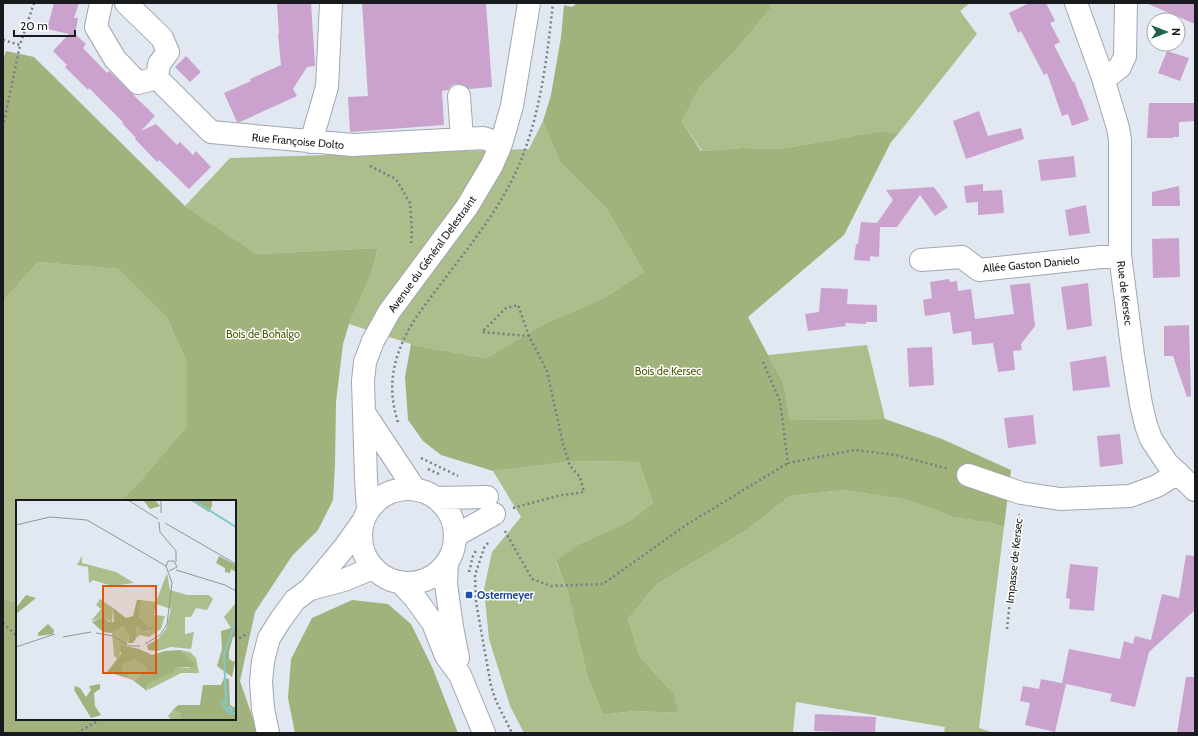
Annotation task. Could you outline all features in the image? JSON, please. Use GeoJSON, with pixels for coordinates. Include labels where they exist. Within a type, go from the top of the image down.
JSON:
{"type":"FeatureCollection","features":[{"type":"Feature","properties":{"kind":"street"},"geometry":{"type":"LineString","coordinates":[[100,3],[96,27],[115,59],[138,83],[157,78],[159,64],[168,52],[162,38],[126,3]]}},
{"type":"Feature","properties":{"kind":"street"},"geometry":{"type":"LineString","coordinates":[[311,142],[327,87],[331,3]]}},
{"type":"Feature","properties":{"kind":"street","name":"Avenue du Général Delestraint"},"geometry":{"type":"LineString","coordinates":[[365,517],[366,479],[363,381],[366,362],[373,341],[389,312],[467,207],[492,165],[501,144],[512,106],[529,3]]}},
{"type":"Feature","properties":{"kind":"street","name":"Rue de Kersec"},"geometry":{"type":"LineString","coordinates":[[1076,3],[1103,78],[1118,128],[1120,140],[1120,255],[1141,404],[1151,439],[1158,451],[1167,463],[1188,478]]}},
{"type":"Feature","properties":{"kind":"street"},"geometry":{"type":"LineString","coordinates":[[1103,78],[1120,67],[1125,56],[1126,3]]}},
{"type":"Feature","properties":{"kind":"street","name":"Rue Françoise Dolto"},"geometry":{"type":"LineString","coordinates":[[157,78],[211,132],[353,145],[483,138],[501,144]]}},
{"type":"Feature","properties":{"kind":"street"},"geometry":{"type":"LineString","coordinates":[[459,96],[462,139]]}},
{"type":"Feature","properties":{"kind":"street","name":"Allée Gaston Danielo"},"geometry":{"type":"LineString","coordinates":[[921,260],[962,257],[979,270],[1120,255]]}},
{"type":"Feature","properties":{"kind":"street","name":"Avenue du Général Delestraint"},"geometry":{"type":"LineString","coordinates":[[365,413],[414,488]]}},
{"type":"Feature","properties":{"kind":"street"},"geometry":{"type":"LineString","coordinates":[[968,475],[1021,492],[1060,499],[1130,496],[1157,486],[1188,478]]}},
{"type":"Feature","properties":{"kind":"street"},"geometry":{"type":"LineString","coordinates":[[268,733],[263,709],[260,682],[263,661],[269,638],[295,600],[310,589],[344,548],[365,517],[377,500],[388,492],[400,488],[414,488],[426,491],[437,498],[446,507],[452,521],[455,543],[452,554],[447,563],[438,573],[426,579],[413,583],[400,582],[385,577],[373,568],[364,555],[360,540],[365,517]]}},
{"type":"Feature","properties":{"kind":"street"},"geometry":{"type":"LineString","coordinates":[[437,498],[493,513]]}},
{"type":"Feature","properties":{"kind":"street"},"geometry":{"type":"LineString","coordinates":[[455,536],[493,513]]}},
{"type":"Feature","properties":{"kind":"street"},"geometry":{"type":"LineString","coordinates":[[447,563],[446,584],[452,627],[458,652],[460,675]]}},
{"type":"Feature","properties":{"kind":"street"},"geometry":{"type":"LineString","coordinates":[[310,589],[344,580],[373,568]]}},
{"type":"Feature","properties":{"kind":"street"},"geometry":{"type":"LineString","coordinates":[[400,582],[415,598],[433,623],[446,656],[460,675],[484,733]]}},
{"type":"Feature","properties":{"kind":"path"},"geometry":{"type":"LineString","coordinates":[[3,127],[20,44],[34,3]]}},
{"type":"Feature","properties":{"kind":"path"},"geometry":{"type":"LineString","coordinates":[[401,428],[397,421],[392,398],[392,374],[397,355],[406,333],[417,316],[489,219],[506,192],[518,168],[527,144],[542,89],[553,3]]}},
{"type":"Feature","properties":{"kind":"path"},"geometry":{"type":"LineString","coordinates":[[3,40],[20,44]]}},
{"type":"Feature","properties":{"kind":"path"},"geometry":{"type":"LineString","coordinates":[[363,163],[396,179],[410,203],[412,230],[411,250]]}},
{"type":"Feature","properties":{"kind":"path"},"geometry":{"type":"LineString","coordinates":[[529,336],[482,332],[506,308],[518,305],[529,336],[547,371],[570,466],[580,477],[584,492],[557,496],[493,513],[532,578],[551,586],[603,584],[686,526],[788,463],[854,450],[896,455],[968,475]]}},
{"type":"Feature","properties":{"kind":"path"},"geometry":{"type":"LineString","coordinates":[[764,362],[780,401],[788,463]]}},
{"type":"Feature","properties":{"kind":"path"},"geometry":{"type":"LineString","coordinates":[[420,458],[458,476],[464,477]]}},
{"type":"Feature","properties":{"kind":"path"},"geometry":{"type":"LineString","coordinates":[[425,467],[444,477]]}},
{"type":"Feature","properties":{"kind":"path","name":"Impasse de Kersec"},"geometry":{"type":"LineString","coordinates":[[1007,629],[1021,492]]}},
{"type":"Feature","properties":{"kind":"path"},"geometry":{"type":"LineString","coordinates":[[493,538],[484,548],[480,558],[475,575],[475,587],[491,686],[496,701],[512,733]]}},
{"type":"Feature","properties":{"kind":"path"},"geometry":{"type":"LineString","coordinates":[[469,573],[473,556],[478,546]]}},
{"type":"Feature","properties":{"kind":"path"},"geometry":{"type":"LineString","coordinates":[[3,623],[16,635]]}},
{"type":"Feature","properties":{"kind":"path"},"geometry":{"type":"LineString","coordinates":[[77,733],[99,720]]}},
{"type":"Feature","properties":{"kind":"green space","name":"Bois de Kersec"},"geometry":{"type":"Polygon","coordinates":[[[577,3],[769,3],[772,7],[735,51],[699,88],[682,122],[701,151],[742,148],[780,149],[881,131],[898,134],[891,142],[844,235],[748,317],[783,381],[790,420],[885,419],[942,439],[1011,470],[1004,527],[992,523],[953,517],[908,500],[844,490],[790,496],[745,531],[657,584],[628,619],[640,657],[674,694],[679,713],[634,711],[603,715],[587,675],[568,593],[556,561],[579,544],[628,522],[653,503],[639,462],[573,461],[493,471],[441,455],[423,441],[408,420],[405,377],[411,344],[486,358],[544,324],[604,298],[644,272],[606,208],[560,162],[543,121],[551,95],[561,37],[564,5],[572,7],[577,3]]]}},
{"type":"Feature","properties":{"kind":"green space"},"geometry":{"type":"Polygon","coordinates":[[[769,3],[970,3],[960,11],[977,34],[898,134],[881,131],[780,149],[741,148],[702,151],[682,122],[699,88],[735,51],[772,7],[769,3]]]}},
{"type":"Feature","properties":{"kind":"green space","name":"Bois de Bohalgo"},"geometry":{"type":"Polygon","coordinates":[[[6,51],[34,57],[185,206],[257,254],[378,248],[372,272],[349,324],[343,344],[336,402],[333,500],[318,530],[292,556],[255,612],[240,681],[258,733],[3,733],[3,596],[6,600],[16,603],[16,720],[236,720],[236,500],[121,500],[141,480],[187,426],[187,363],[167,318],[118,269],[38,262],[3,301],[3,60],[6,51]]]}},
{"type":"Feature","properties":{"kind":"green space"},"geometry":{"type":"Polygon","coordinates":[[[543,121],[560,162],[606,208],[644,272],[604,298],[544,324],[486,358],[417,346],[349,324],[372,272],[378,248],[257,254],[185,206],[230,158],[529,149],[543,121]]]}},
{"type":"Feature","properties":{"kind":"green space"},"geometry":{"type":"Polygon","coordinates":[[[38,262],[118,269],[167,318],[187,363],[187,426],[141,480],[121,500],[16,500],[16,603],[6,600],[3,596],[3,301],[38,262]]]}},
{"type":"Feature","properties":{"kind":"green space"},"geometry":{"type":"Polygon","coordinates":[[[867,345],[885,419],[790,420],[783,381],[768,355],[867,345]]]}},
{"type":"Feature","properties":{"kind":"green space"},"geometry":{"type":"Polygon","coordinates":[[[573,461],[639,462],[653,503],[628,522],[579,544],[556,562],[568,593],[587,675],[603,715],[634,711],[679,713],[674,694],[640,657],[628,619],[657,584],[745,531],[790,496],[844,490],[908,500],[953,517],[992,523],[1004,527],[979,728],[994,733],[944,733],[945,727],[796,702],[793,733],[524,733],[510,706],[489,639],[484,589],[492,552],[521,517],[493,471],[573,461]]]}},
{"type":"Feature","properties":{"kind":"green space"},"geometry":{"type":"Polygon","coordinates":[[[352,600],[388,604],[411,624],[433,669],[458,733],[295,733],[288,698],[291,659],[312,618],[352,600]]]}},
{"type":"Feature","properties":{"kind":"building"},"geometry":{"type":"Polygon","coordinates":[[[54,3],[79,3],[74,18],[78,18],[75,34],[86,44],[83,48],[107,73],[109,71],[155,116],[141,131],[156,124],[177,145],[180,142],[193,155],[196,151],[211,167],[189,189],[159,160],[157,162],[135,139],[136,138],[122,123],[123,122],[89,88],[88,90],[65,67],[67,65],[53,51],[69,34],[47,29],[54,3]]]}},
{"type":"Feature","properties":{"kind":"building"},"geometry":{"type":"Polygon","coordinates":[[[311,3],[315,66],[307,67],[293,89],[297,96],[237,122],[224,93],[281,65],[277,4],[311,3]]]}},
{"type":"Feature","properties":{"kind":"building"},"geometry":{"type":"Polygon","coordinates":[[[362,3],[486,3],[492,87],[469,89],[464,85],[458,84],[452,85],[448,90],[442,91],[444,125],[350,132],[348,97],[368,96],[362,3]]]}},
{"type":"Feature","properties":{"kind":"building"},"geometry":{"type":"Polygon","coordinates":[[[1029,3],[1046,3],[1055,21],[1050,23],[1060,42],[1054,45],[1073,82],[1074,81],[1089,120],[1072,126],[1068,114],[1062,116],[1047,73],[1044,75],[1021,31],[1018,33],[1009,13],[1029,3]]]}},
{"type":"Feature","properties":{"kind":"building"},"geometry":{"type":"Polygon","coordinates":[[[1146,3],[1195,3],[1195,24],[1186,20],[1186,12],[1167,12],[1146,3]]]}},
{"type":"Feature","properties":{"kind":"building"},"geometry":{"type":"Polygon","coordinates":[[[1167,52],[1189,58],[1180,81],[1158,73],[1167,52]]]}},
{"type":"Feature","properties":{"kind":"building"},"geometry":{"type":"Polygon","coordinates":[[[186,56],[201,72],[190,82],[175,67],[186,56]]]}},
{"type":"Feature","properties":{"kind":"building"},"geometry":{"type":"Polygon","coordinates":[[[1149,103],[1195,103],[1195,121],[1179,122],[1179,137],[1147,138],[1149,103]]]}},
{"type":"Feature","properties":{"kind":"building"},"geometry":{"type":"Polygon","coordinates":[[[979,111],[988,136],[1021,128],[1024,139],[966,159],[953,121],[979,111]]]}},
{"type":"Feature","properties":{"kind":"building"},"geometry":{"type":"Polygon","coordinates":[[[1074,156],[1076,177],[1041,181],[1038,160],[1074,156]]]}},
{"type":"Feature","properties":{"kind":"building"},"geometry":{"type":"Polygon","coordinates":[[[983,184],[983,191],[1002,190],[1004,213],[978,215],[978,202],[966,203],[964,186],[983,184]]]}},
{"type":"Feature","properties":{"kind":"building"},"geometry":{"type":"Polygon","coordinates":[[[1179,186],[1180,206],[1152,206],[1152,192],[1179,186]]]}},
{"type":"Feature","properties":{"kind":"building"},"geometry":{"type":"Polygon","coordinates":[[[934,187],[948,207],[935,216],[920,195],[897,227],[880,227],[879,257],[870,256],[870,261],[854,260],[861,222],[877,223],[893,200],[886,190],[934,187]]]}},
{"type":"Feature","properties":{"kind":"building"},"geometry":{"type":"Polygon","coordinates":[[[1086,205],[1090,233],[1069,236],[1065,210],[1086,205]]]}},
{"type":"Feature","properties":{"kind":"building"},"geometry":{"type":"Polygon","coordinates":[[[1179,238],[1180,277],[1153,278],[1152,239],[1179,238]]]}},
{"type":"Feature","properties":{"kind":"building"},"geometry":{"type":"Polygon","coordinates":[[[949,279],[950,282],[957,281],[958,291],[971,289],[975,319],[1014,314],[1010,285],[1030,283],[1035,326],[1021,344],[1022,350],[1013,351],[1015,370],[998,372],[993,343],[972,345],[971,331],[953,334],[950,312],[925,316],[923,300],[932,298],[930,282],[949,279]]]}},
{"type":"Feature","properties":{"kind":"building"},"geometry":{"type":"Polygon","coordinates":[[[1088,283],[1092,326],[1067,330],[1061,287],[1088,283]]]}},
{"type":"Feature","properties":{"kind":"building"},"geometry":{"type":"Polygon","coordinates":[[[821,288],[848,289],[847,304],[877,305],[877,322],[866,322],[866,324],[845,323],[846,326],[808,331],[805,314],[819,312],[821,288]]]}},
{"type":"Feature","properties":{"kind":"building"},"geometry":{"type":"Polygon","coordinates":[[[1189,325],[1191,396],[1187,397],[1173,356],[1164,356],[1164,326],[1189,325]]]}},
{"type":"Feature","properties":{"kind":"building"},"geometry":{"type":"Polygon","coordinates":[[[932,347],[934,385],[909,387],[907,348],[932,347]]]}},
{"type":"Feature","properties":{"kind":"building"},"geometry":{"type":"Polygon","coordinates":[[[1106,356],[1110,387],[1073,391],[1070,362],[1106,356]]]}},
{"type":"Feature","properties":{"kind":"building"},"geometry":{"type":"Polygon","coordinates":[[[1033,415],[1036,444],[1008,448],[1004,418],[1033,415]]]}},
{"type":"Feature","properties":{"kind":"building"},"geometry":{"type":"Polygon","coordinates":[[[1120,434],[1123,464],[1100,467],[1097,436],[1120,434]]]}},
{"type":"Feature","properties":{"kind":"building"},"geometry":{"type":"Polygon","coordinates":[[[1186,555],[1195,556],[1195,610],[1149,652],[1135,707],[1110,701],[1112,694],[1062,683],[1069,649],[1120,659],[1124,641],[1133,644],[1135,636],[1151,640],[1162,594],[1179,598],[1186,555]]]}},
{"type":"Feature","properties":{"kind":"building"},"geometry":{"type":"Polygon","coordinates":[[[1070,564],[1098,567],[1094,611],[1069,609],[1070,599],[1066,598],[1070,564]]]}},
{"type":"Feature","properties":{"kind":"building"},"geometry":{"type":"Polygon","coordinates":[[[1186,677],[1195,677],[1195,724],[1193,733],[1177,733],[1186,677]]]}},
{"type":"Feature","properties":{"kind":"building"},"geometry":{"type":"Polygon","coordinates":[[[1041,679],[1066,684],[1055,732],[1025,725],[1030,703],[1020,701],[1023,686],[1039,689],[1041,679]]]}},
{"type":"Feature","properties":{"kind":"building"},"geometry":{"type":"Polygon","coordinates":[[[815,714],[876,717],[875,733],[814,731],[815,714]]]}},
{"type":"Feature","properties":{"kind":"place","name":"Ostermeyer"},"geometry":{"type":"Point","coordinates":[469,595]}}]}
